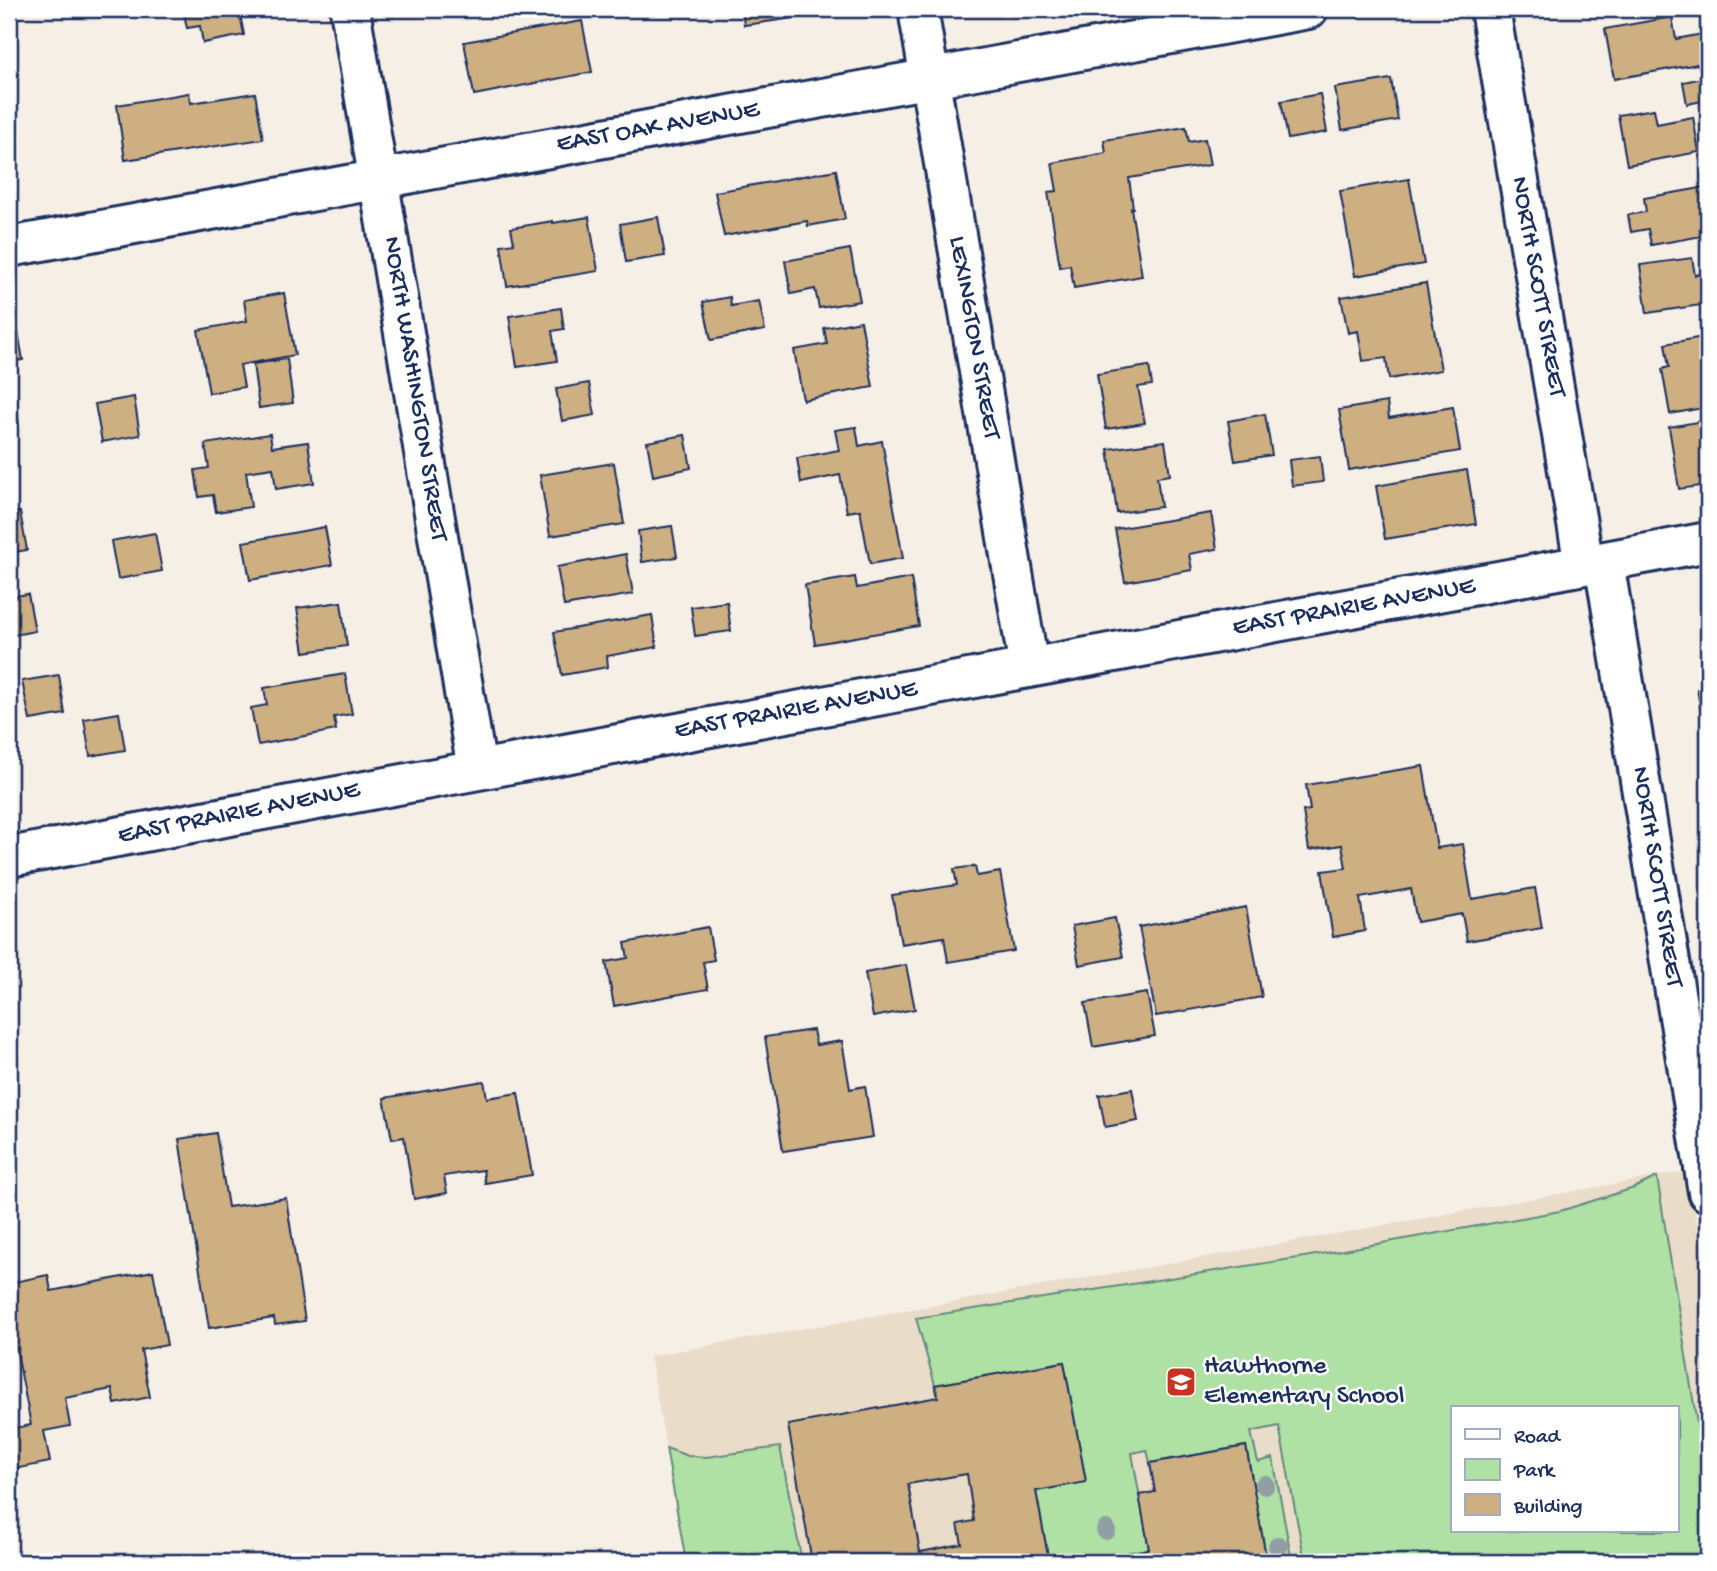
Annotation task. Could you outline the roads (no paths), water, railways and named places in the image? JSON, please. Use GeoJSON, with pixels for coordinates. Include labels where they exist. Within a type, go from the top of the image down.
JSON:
{"type":"FeatureCollection","features":[{"type":"Feature","properties":{"kind":"street","name":"NORTH WASHINGTON STREET"},"geometry":{"type":"LineString","coordinates":[[350,9],[477,770]]}},
{"type":"Feature","properties":{"kind":"street","name":"LEXINGTON STREET"},"geometry":{"type":"LineString","coordinates":[[918,9],[1029,668]]}},
{"type":"Feature","properties":{"kind":"street","name":"EAST OAK AVENUE"},"geometry":{"type":"LineString","coordinates":[[9,247],[1308,9]]}},
{"type":"Feature","properties":{"kind":"street","name":"NORTH SCOTT STREET"},"geometry":{"type":"LineString","coordinates":[[1490,9],[1708,1192]]}},
{"type":"Feature","properties":{"kind":"street","name":"EAST PRAIRIE AVENUE"},"geometry":{"type":"LineString","coordinates":[[9,857],[1708,542]]}},
{"type":"Feature","properties":{"kind":"place","name":"Hawthorne Elementary School"},"geometry":{"type":"Point","coordinates":[1181,1382]}}]}
